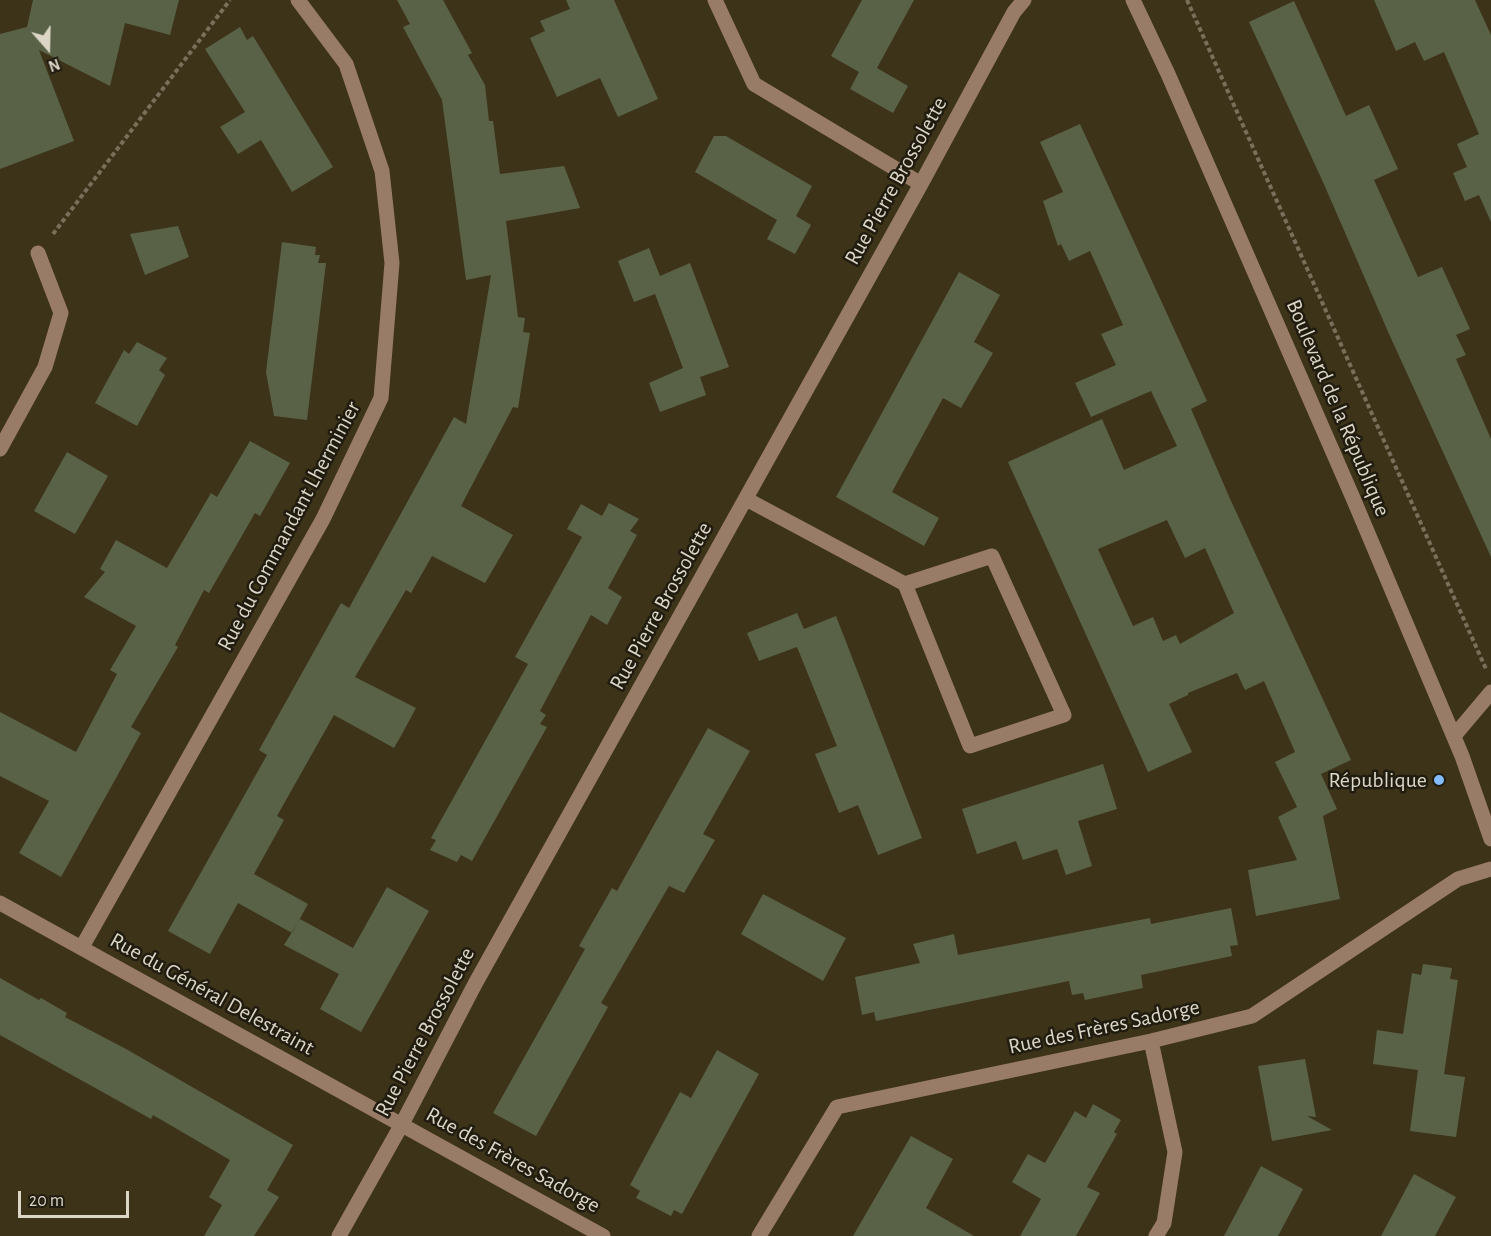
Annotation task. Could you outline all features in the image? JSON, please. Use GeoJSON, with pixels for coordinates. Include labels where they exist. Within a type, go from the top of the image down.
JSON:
{"type":"FeatureCollection","features":[{"type":"Feature","properties":{"kind":"street","name":"Rue du Commandant Lherminier"},"geometry":{"type":"LineString","coordinates":[[82,947],[323,519],[381,398],[392,263],[382,171],[346,64],[297,0]]}},
{"type":"Feature","properties":{"kind":"street"},"geometry":{"type":"LineString","coordinates":[[715,0],[754,84],[921,184]]}},
{"type":"Feature","properties":{"kind":"street","name":"Rue Pierre Brossolette"},"geometry":{"type":"LineString","coordinates":[[339,1236],[402,1124],[475,984],[921,184],[1014,12],[1024,0]]}},
{"type":"Feature","properties":{"kind":"street","name":"Boulevard de la République"},"geometry":{"type":"LineString","coordinates":[[1133,0],[1168,74],[1339,465],[1454,736],[1491,839]]}},
{"type":"Feature","properties":{"kind":"street"},"geometry":{"type":"LineString","coordinates":[[0,449],[45,367],[61,313],[38,253]]}},
{"type":"Feature","properties":{"kind":"street"},"geometry":{"type":"LineString","coordinates":[[746,499],[905,584],[970,746],[1064,715],[992,556],[905,584]]}},
{"type":"Feature","properties":{"kind":"street"},"geometry":{"type":"LineString","coordinates":[[1454,736],[1491,692]]}},
{"type":"Feature","properties":{"kind":"street","name":"Rue des Frères Sadorge"},"geometry":{"type":"LineString","coordinates":[[759,1236],[837,1107],[1151,1041],[1252,1016],[1458,879],[1491,868]]}},
{"type":"Feature","properties":{"kind":"street","name":"Rue du Général Delestraint"},"geometry":{"type":"LineString","coordinates":[[0,903],[402,1124]]}},
{"type":"Feature","properties":{"kind":"street"},"geometry":{"type":"LineString","coordinates":[[1151,1041],[1174,1152],[1164,1223],[1156,1236]]}},
{"type":"Feature","properties":{"kind":"street","name":"Rue des Frères Sadorge"},"geometry":{"type":"LineString","coordinates":[[402,1124],[603,1236]]}},
{"type":"Feature","properties":{"kind":"path"},"geometry":{"type":"LineString","coordinates":[[38,253],[230,0]]}},
{"type":"Feature","properties":{"kind":"path"},"geometry":{"type":"LineString","coordinates":[[1186,0],[1486,669]]}},
{"type":"Feature","properties":{"kind":"building"},"geometry":{"type":"Polygon","coordinates":[[[33,0],[179,0],[170,35],[125,23],[110,86],[39,50],[74,141],[0,169],[0,34],[27,27],[33,0]]]}},
{"type":"Feature","properties":{"kind":"building"},"geometry":{"type":"Polygon","coordinates":[[[397,0],[443,0],[472,53],[468,55],[485,85],[489,121],[493,121],[500,174],[564,166],[580,208],[506,221],[518,317],[525,318],[523,332],[530,333],[518,408],[513,407],[461,506],[513,535],[485,583],[432,556],[411,593],[406,590],[355,677],[416,708],[402,734],[394,748],[334,715],[277,816],[284,820],[254,874],[308,904],[292,933],[238,903],[210,954],[168,931],[267,755],[259,750],[341,603],[349,608],[454,417],[466,424],[491,275],[466,280],[442,100],[403,27],[410,24],[397,0]]]}},
{"type":"Feature","properties":{"kind":"building"},"geometry":{"type":"Polygon","coordinates":[[[566,0],[614,0],[658,99],[618,117],[600,78],[557,97],[530,38],[545,31],[540,21],[570,9],[566,0]]]}},
{"type":"Feature","properties":{"kind":"building"},"geometry":{"type":"Polygon","coordinates":[[[862,0],[914,0],[877,68],[908,86],[893,113],[850,89],[859,72],[831,56],[862,0]]]}},
{"type":"Feature","properties":{"kind":"building"},"geometry":{"type":"Polygon","coordinates":[[[1374,0],[1475,0],[1491,35],[1491,222],[1479,195],[1465,201],[1453,173],[1467,167],[1457,144],[1479,134],[1444,52],[1424,61],[1415,42],[1396,51],[1374,0]]]}},
{"type":"Feature","properties":{"kind":"building"},"geometry":{"type":"Polygon","coordinates":[[[1294,1],[1346,116],[1369,105],[1398,169],[1374,180],[1418,277],[1442,267],[1470,329],[1456,335],[1466,355],[1456,359],[1491,439],[1491,557],[1249,22],[1294,1]]]}},
{"type":"Feature","properties":{"kind":"building"},"geometry":{"type":"Polygon","coordinates":[[[240,27],[247,40],[253,36],[333,167],[292,192],[261,140],[238,154],[220,127],[245,112],[205,49],[240,27]]]}},
{"type":"Feature","properties":{"kind":"building"},"geometry":{"type":"Polygon","coordinates":[[[1080,124],[1207,401],[1191,409],[1351,760],[1321,774],[1337,809],[1323,816],[1340,899],[1256,916],[1248,870],[1297,860],[1278,817],[1297,807],[1275,762],[1295,752],[1264,681],[1245,690],[1237,673],[1188,693],[1169,704],[1192,752],[1148,772],[1008,462],[1102,419],[1124,470],[1177,446],[1151,391],[1091,417],[1075,383],[1116,365],[1101,334],[1123,325],[1090,251],[1069,261],[1061,244],[1058,246],[1043,201],[1063,192],[1040,142],[1080,124]],[[1167,520],[1098,549],[1133,626],[1153,617],[1163,641],[1176,635],[1180,644],[1234,613],[1205,548],[1185,558],[1167,520]]]}},
{"type":"Feature","properties":{"kind":"building"},"geometry":{"type":"Polygon","coordinates":[[[714,136],[726,136],[812,186],[796,216],[811,225],[795,254],[767,239],[777,220],[695,172],[714,136]]]}},
{"type":"Feature","properties":{"kind":"building"},"geometry":{"type":"Polygon","coordinates":[[[178,226],[189,257],[145,275],[130,234],[178,226]]]}},
{"type":"Feature","properties":{"kind":"building"},"geometry":{"type":"Polygon","coordinates":[[[282,242],[316,247],[315,255],[320,255],[318,263],[326,263],[307,420],[274,416],[266,372],[282,242]]]}},
{"type":"Feature","properties":{"kind":"building"},"geometry":{"type":"Polygon","coordinates":[[[649,248],[660,276],[690,263],[729,367],[700,377],[706,395],[660,412],[649,383],[683,368],[655,294],[634,302],[618,261],[649,248]]]}},
{"type":"Feature","properties":{"kind":"building"},"geometry":{"type":"Polygon","coordinates":[[[959,272],[1000,295],[974,342],[993,353],[961,408],[943,398],[892,492],[939,518],[924,546],[836,497],[959,272]]]}},
{"type":"Feature","properties":{"kind":"building"},"geometry":{"type":"Polygon","coordinates":[[[137,342],[167,358],[159,370],[165,375],[137,426],[95,403],[124,350],[129,354],[137,342]]]}},
{"type":"Feature","properties":{"kind":"building"},"geometry":{"type":"Polygon","coordinates":[[[250,441],[290,463],[260,516],[255,513],[209,593],[204,590],[175,645],[178,647],[131,727],[141,733],[61,877],[19,853],[49,801],[0,776],[0,712],[76,752],[117,674],[110,670],[136,626],[84,597],[105,572],[100,569],[116,540],[167,568],[211,493],[217,497],[250,441]]]}},
{"type":"Feature","properties":{"kind":"building"},"geometry":{"type":"Polygon","coordinates":[[[67,452],[108,476],[75,534],[34,511],[67,452]]]}},
{"type":"Feature","properties":{"kind":"building"},"geometry":{"type":"Polygon","coordinates":[[[609,503],[639,519],[630,531],[637,535],[608,588],[622,597],[607,625],[591,615],[540,711],[546,715],[540,724],[547,727],[472,861],[461,855],[457,862],[430,850],[436,840],[431,838],[528,664],[515,657],[582,537],[567,529],[581,504],[602,516],[609,503]]]}},
{"type":"Feature","properties":{"kind":"building"},"geometry":{"type":"Polygon","coordinates":[[[797,613],[804,629],[836,616],[922,838],[878,855],[858,805],[839,813],[815,754],[837,746],[797,647],[759,661],[747,633],[797,613]]]}},
{"type":"Feature","properties":{"kind":"building"},"geometry":{"type":"Polygon","coordinates":[[[708,728],[750,751],[703,834],[715,840],[684,893],[669,886],[601,1003],[608,1007],[536,1136],[493,1113],[585,949],[579,946],[612,888],[617,891],[708,728]]]}},
{"type":"Feature","properties":{"kind":"building"},"geometry":{"type":"Polygon","coordinates":[[[1103,764],[1117,809],[1078,821],[1092,866],[1066,875],[1057,849],[1023,860],[1016,841],[977,854],[962,809],[1103,764]]]}},
{"type":"Feature","properties":{"kind":"building"},"geometry":{"type":"Polygon","coordinates":[[[387,887],[429,911],[361,1032],[320,1009],[339,974],[284,945],[300,919],[353,948],[387,887]]]}},
{"type":"Feature","properties":{"kind":"building"},"geometry":{"type":"Polygon","coordinates":[[[763,894],[846,938],[823,981],[741,934],[763,894]]]}},
{"type":"Feature","properties":{"kind":"building"},"geometry":{"type":"Polygon","coordinates":[[[1231,908],[1238,945],[1230,946],[1232,956],[1141,975],[1143,988],[1085,1000],[1083,993],[1072,995],[1069,981],[876,1021],[874,1012],[862,1015],[855,977],[920,963],[913,944],[954,934],[958,955],[1150,918],[1151,924],[1231,908]]]}},
{"type":"Feature","properties":{"kind":"building"},"geometry":{"type":"Polygon","coordinates":[[[1423,964],[1452,968],[1450,979],[1458,980],[1444,1074],[1465,1077],[1456,1137],[1410,1131],[1418,1070],[1373,1064],[1377,1030],[1403,1034],[1412,973],[1421,975],[1423,964]]]}},
{"type":"Feature","properties":{"kind":"building"},"geometry":{"type":"Polygon","coordinates":[[[0,978],[39,1000],[41,998],[67,1013],[65,1017],[126,1049],[293,1145],[267,1190],[279,1197],[254,1236],[204,1236],[222,1205],[209,1197],[230,1160],[153,1115],[151,1119],[0,1035],[0,978]]]}},
{"type":"Feature","properties":{"kind":"building"},"geometry":{"type":"Polygon","coordinates":[[[717,1050],[759,1074],[682,1214],[674,1210],[671,1216],[636,1198],[640,1191],[630,1185],[680,1092],[691,1098],[717,1050]]]}},
{"type":"Feature","properties":{"kind":"building"},"geometry":{"type":"Polygon","coordinates":[[[1305,1059],[1316,1117],[1307,1116],[1332,1130],[1272,1141],[1258,1066],[1305,1059]]]}},
{"type":"Feature","properties":{"kind":"building"},"geometry":{"type":"Polygon","coordinates":[[[1093,1104],[1121,1120],[1114,1132],[1117,1134],[1087,1187],[1100,1193],[1076,1236],[1020,1236],[1041,1199],[1012,1182],[1028,1154],[1045,1163],[1075,1111],[1086,1118],[1093,1104]]]}},
{"type":"Feature","properties":{"kind":"building"},"geometry":{"type":"Polygon","coordinates":[[[911,1136],[953,1159],[926,1208],[974,1236],[853,1236],[911,1136]]]}},
{"type":"Feature","properties":{"kind":"building"},"geometry":{"type":"Polygon","coordinates":[[[1261,1166],[1303,1189],[1278,1236],[1224,1236],[1261,1166]]]}},
{"type":"Feature","properties":{"kind":"building"},"geometry":{"type":"Polygon","coordinates":[[[1414,1174],[1456,1197],[1435,1236],[1381,1236],[1414,1174]]]}},
{"type":"Feature","properties":{"kind":"place","name":"République"},"geometry":{"type":"Point","coordinates":[1439,780]}}]}
